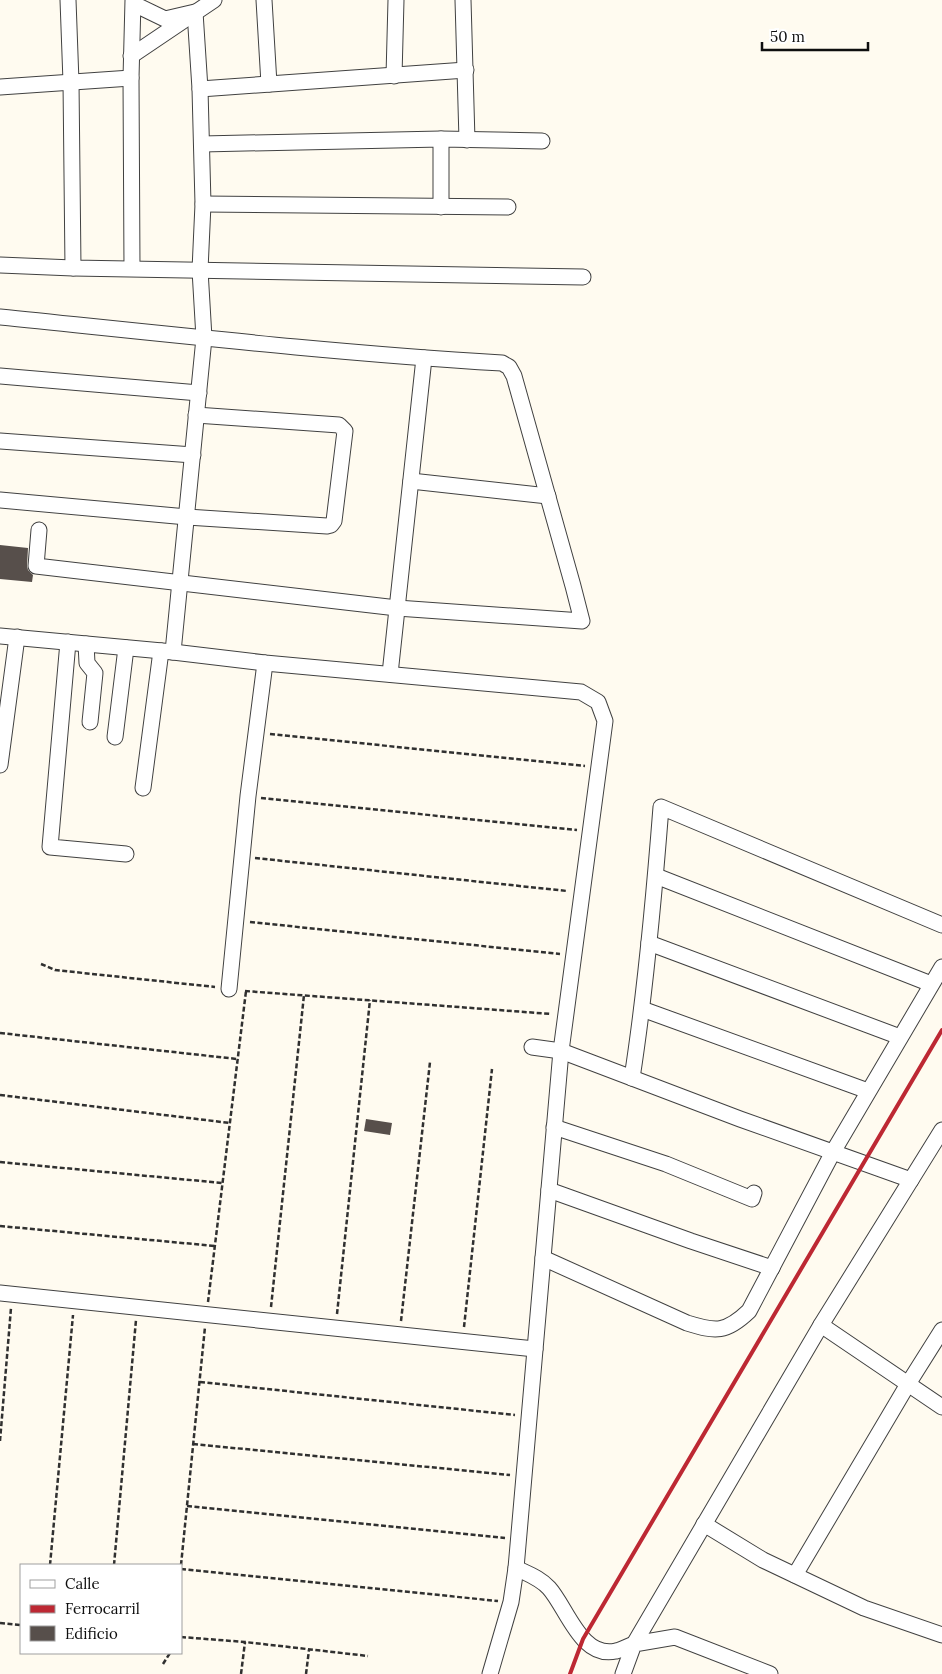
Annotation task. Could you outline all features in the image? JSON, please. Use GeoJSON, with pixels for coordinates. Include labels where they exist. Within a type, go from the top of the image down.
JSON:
{"type":"FeatureCollection","features":[{"type":"Feature","properties":{"kind":"street"},"geometry":{"type":"LineString","coordinates":[[68,0],[73,268]]}},
{"type":"Feature","properties":{"kind":"street"},"geometry":{"type":"LineString","coordinates":[[131,56],[214,0]]}},
{"type":"Feature","properties":{"kind":"street"},"geometry":{"type":"LineString","coordinates":[[264,0],[269,84]]}},
{"type":"Feature","properties":{"kind":"street"},"geometry":{"type":"LineString","coordinates":[[394,76],[396,0]]}},
{"type":"Feature","properties":{"kind":"street"},"geometry":{"type":"LineString","coordinates":[[463,0],[467,140]]}},
{"type":"Feature","properties":{"kind":"street"},"geometry":{"type":"LineString","coordinates":[[132,268],[131,56],[133,2],[165,19],[195,12]]}},
{"type":"Feature","properties":{"kind":"street"},"geometry":{"type":"LineString","coordinates":[[143,788],[180,582],[204,338],[200,270],[203,204],[202,144],[195,12]]}},
{"type":"Feature","properties":{"kind":"street"},"geometry":{"type":"LineString","coordinates":[[200,89],[466,70]]}},
{"type":"Feature","properties":{"kind":"street"},"geometry":{"type":"LineString","coordinates":[[0,87],[131,78]]}},
{"type":"Feature","properties":{"kind":"street"},"geometry":{"type":"LineString","coordinates":[[202,144],[441,139],[542,141]]}},
{"type":"Feature","properties":{"kind":"street"},"geometry":{"type":"LineString","coordinates":[[441,139],[441,207]]}},
{"type":"Feature","properties":{"kind":"street"},"geometry":{"type":"LineString","coordinates":[[203,204],[508,207]]}},
{"type":"Feature","properties":{"kind":"street"},"geometry":{"type":"LineString","coordinates":[[0,265],[583,277]]}},
{"type":"Feature","properties":{"kind":"street"},"geometry":{"type":"LineString","coordinates":[[0,317],[204,338],[424,358],[502,363],[509,367],[514,376],[582,622],[397,608],[36,566],[40,530]]}},
{"type":"Feature","properties":{"kind":"street"},"geometry":{"type":"LineString","coordinates":[[390,674],[424,358]]}},
{"type":"Feature","properties":{"kind":"street"},"geometry":{"type":"LineString","coordinates":[[0,376],[199,393]]}},
{"type":"Feature","properties":{"kind":"street"},"geometry":{"type":"LineString","coordinates":[[0,500],[187,517],[331,525],[334,521],[345,431],[339,425],[196,415]]}},
{"type":"Feature","properties":{"kind":"street"},"geometry":{"type":"LineString","coordinates":[[0,441],[193,455]]}},
{"type":"Feature","properties":{"kind":"street"},"geometry":{"type":"LineString","coordinates":[[411,481],[548,496]]}},
{"type":"Feature","properties":{"kind":"street"},"geometry":{"type":"LineString","coordinates":[[0,636],[581,692],[598,702],[605,721],[561,1051],[516,1568],[511,1602],[490,1674]]}},
{"type":"Feature","properties":{"kind":"street"},"geometry":{"type":"LineString","coordinates":[[0,765],[16,637]]}},
{"type":"Feature","properties":{"kind":"street"},"geometry":{"type":"LineString","coordinates":[[68,642],[50,847],[126,854]]}},
{"type":"Feature","properties":{"kind":"street"},"geometry":{"type":"LineString","coordinates":[[86,644],[87,663],[95,673],[90,722]]}},
{"type":"Feature","properties":{"kind":"street"},"geometry":{"type":"LineString","coordinates":[[115,737],[126,648]]}},
{"type":"Feature","properties":{"kind":"street"},"geometry":{"type":"LineString","coordinates":[[230,989],[248,796],[265,663]]}},
{"type":"Feature","properties":{"kind":"street"},"geometry":{"type":"LineString","coordinates":[[632,1078],[642,1009],[661,807],[942,925]]}},
{"type":"Feature","properties":{"kind":"street"},"geometry":{"type":"LineString","coordinates":[[656,876],[931,984]]}},
{"type":"Feature","properties":{"kind":"street"},"geometry":{"type":"LineString","coordinates":[[649,943],[900,1037]]}},
{"type":"Feature","properties":{"kind":"street"},"geometry":{"type":"LineString","coordinates":[[543,1258],[687,1323],[718,1330],[736,1323],[748,1311],[833,1152],[942,967]]}},
{"type":"Feature","properties":{"kind":"street"},"geometry":{"type":"LineString","coordinates":[[642,1009],[868,1091]]}},
{"type":"Feature","properties":{"kind":"street"},"geometry":{"type":"LineString","coordinates":[[532,1047],[561,1051],[740,1119],[910,1180]]}},
{"type":"Feature","properties":{"kind":"street"},"geometry":{"type":"LineString","coordinates":[[554,1127],[666,1164],[752,1199],[754,1193]]}},
{"type":"Feature","properties":{"kind":"street"},"geometry":{"type":"LineString","coordinates":[[623,1674],[634,1644],[820,1325],[942,1130]]}},
{"type":"Feature","properties":{"kind":"street"},"geometry":{"type":"LineString","coordinates":[[549,1190],[772,1268]]}},
{"type":"Feature","properties":{"kind":"street"},"geometry":{"type":"LineString","coordinates":[[6,1293],[535,1349]]}},
{"type":"Feature","properties":{"kind":"street"},"geometry":{"type":"LineString","coordinates":[[820,1325],[942,1407]]}},
{"type":"Feature","properties":{"kind":"street"},"geometry":{"type":"LineString","coordinates":[[794,1575],[942,1330]]}},
{"type":"Feature","properties":{"kind":"street"},"geometry":{"type":"LineString","coordinates":[[704,1524],[762,1560],[864,1608],[942,1635]]}},
{"type":"Feature","properties":{"kind":"street"},"geometry":{"type":"LineString","coordinates":[[516,1568],[540,1580],[548,1587],[578,1634],[594,1648],[607,1652],[616,1651],[634,1644],[675,1637],[770,1674]]}},
{"type":"Feature","properties":{"kind":"path"},"geometry":{"type":"LineString","coordinates":[[256,733],[599,767]]}},
{"type":"Feature","properties":{"kind":"path"},"geometry":{"type":"LineString","coordinates":[[248,796],[590,832]]}},
{"type":"Feature","properties":{"kind":"path"},"geometry":{"type":"LineString","coordinates":[[243,857],[582,893]]}},
{"type":"Feature","properties":{"kind":"path"},"geometry":{"type":"LineString","coordinates":[[237,921],[574,955]]}},
{"type":"Feature","properties":{"kind":"path"},"geometry":{"type":"LineString","coordinates":[[41,964],[55,970],[246,991],[566,1015]]}},
{"type":"Feature","properties":{"kind":"path"},"geometry":{"type":"LineString","coordinates":[[180,1564],[206,1315],[246,991]]}},
{"type":"Feature","properties":{"kind":"path"},"geometry":{"type":"LineString","coordinates":[[270,1321],[304,995]]}},
{"type":"Feature","properties":{"kind":"path"},"geometry":{"type":"LineString","coordinates":[[336,1328],[370,1000]]}},
{"type":"Feature","properties":{"kind":"path"},"geometry":{"type":"LineString","coordinates":[[0,1033],[238,1059]]}},
{"type":"Feature","properties":{"kind":"path"},"geometry":{"type":"LineString","coordinates":[[399,1335],[430,1062]]}},
{"type":"Feature","properties":{"kind":"path"},"geometry":{"type":"LineString","coordinates":[[463,1341],[492,1069]]}},
{"type":"Feature","properties":{"kind":"path"},"geometry":{"type":"LineString","coordinates":[[0,1096],[230,1123]]}},
{"type":"Feature","properties":{"kind":"path"},"geometry":{"type":"LineString","coordinates":[[0,1162],[222,1184]]}},
{"type":"Feature","properties":{"kind":"path"},"geometry":{"type":"LineString","coordinates":[[0,1226],[214,1246]]}},
{"type":"Feature","properties":{"kind":"path"},"geometry":{"type":"LineString","coordinates":[[0,1441],[6,1293]]}},
{"type":"Feature","properties":{"kind":"path"},"geometry":{"type":"LineString","coordinates":[[50,1564],[74,1300]]}},
{"type":"Feature","properties":{"kind":"path"},"geometry":{"type":"LineString","coordinates":[[114,1564],[138,1307]]}},
{"type":"Feature","properties":{"kind":"path"},"geometry":{"type":"LineString","coordinates":[[199,1382],[529,1416]]}},
{"type":"Feature","properties":{"kind":"path"},"geometry":{"type":"LineString","coordinates":[[193,1444],[524,1477]]}},
{"type":"Feature","properties":{"kind":"path"},"geometry":{"type":"LineString","coordinates":[[187,1506],[518,1540]]}},
{"type":"Feature","properties":{"kind":"path"},"geometry":{"type":"LineString","coordinates":[[182,1570],[511,1602]]}},
{"type":"Feature","properties":{"kind":"path"},"geometry":{"type":"LineString","coordinates":[[0,1623],[20,1625]]}},
{"type":"Feature","properties":{"kind":"path"},"geometry":{"type":"LineString","coordinates":[[182,1637],[368,1656]]}},
{"type":"Feature","properties":{"kind":"path"},"geometry":{"type":"LineString","coordinates":[[241,1674],[244,1642]]}},
{"type":"Feature","properties":{"kind":"path"},"geometry":{"type":"LineString","coordinates":[[306,1674],[309,1650]]}},
{"type":"Feature","properties":{"kind":"path"},"geometry":{"type":"LineString","coordinates":[[163,1664],[169,1654]]}},
{"type":"Feature","properties":{"kind":"building"},"geometry":{"type":"Polygon","coordinates":[[[0,545],[28,548],[27,566],[33,575],[32,582],[0,579],[0,545]]]}},
{"type":"Feature","properties":{"kind":"building"},"geometry":{"type":"Polygon","coordinates":[[[366,1119],[392,1123],[390,1135],[364,1131],[366,1119]]]}},
{"type":"Feature","properties":{"kind":"railway"},"geometry":{"type":"LineString","coordinates":[[570,1674],[583,1639],[942,1030]]}}]}
